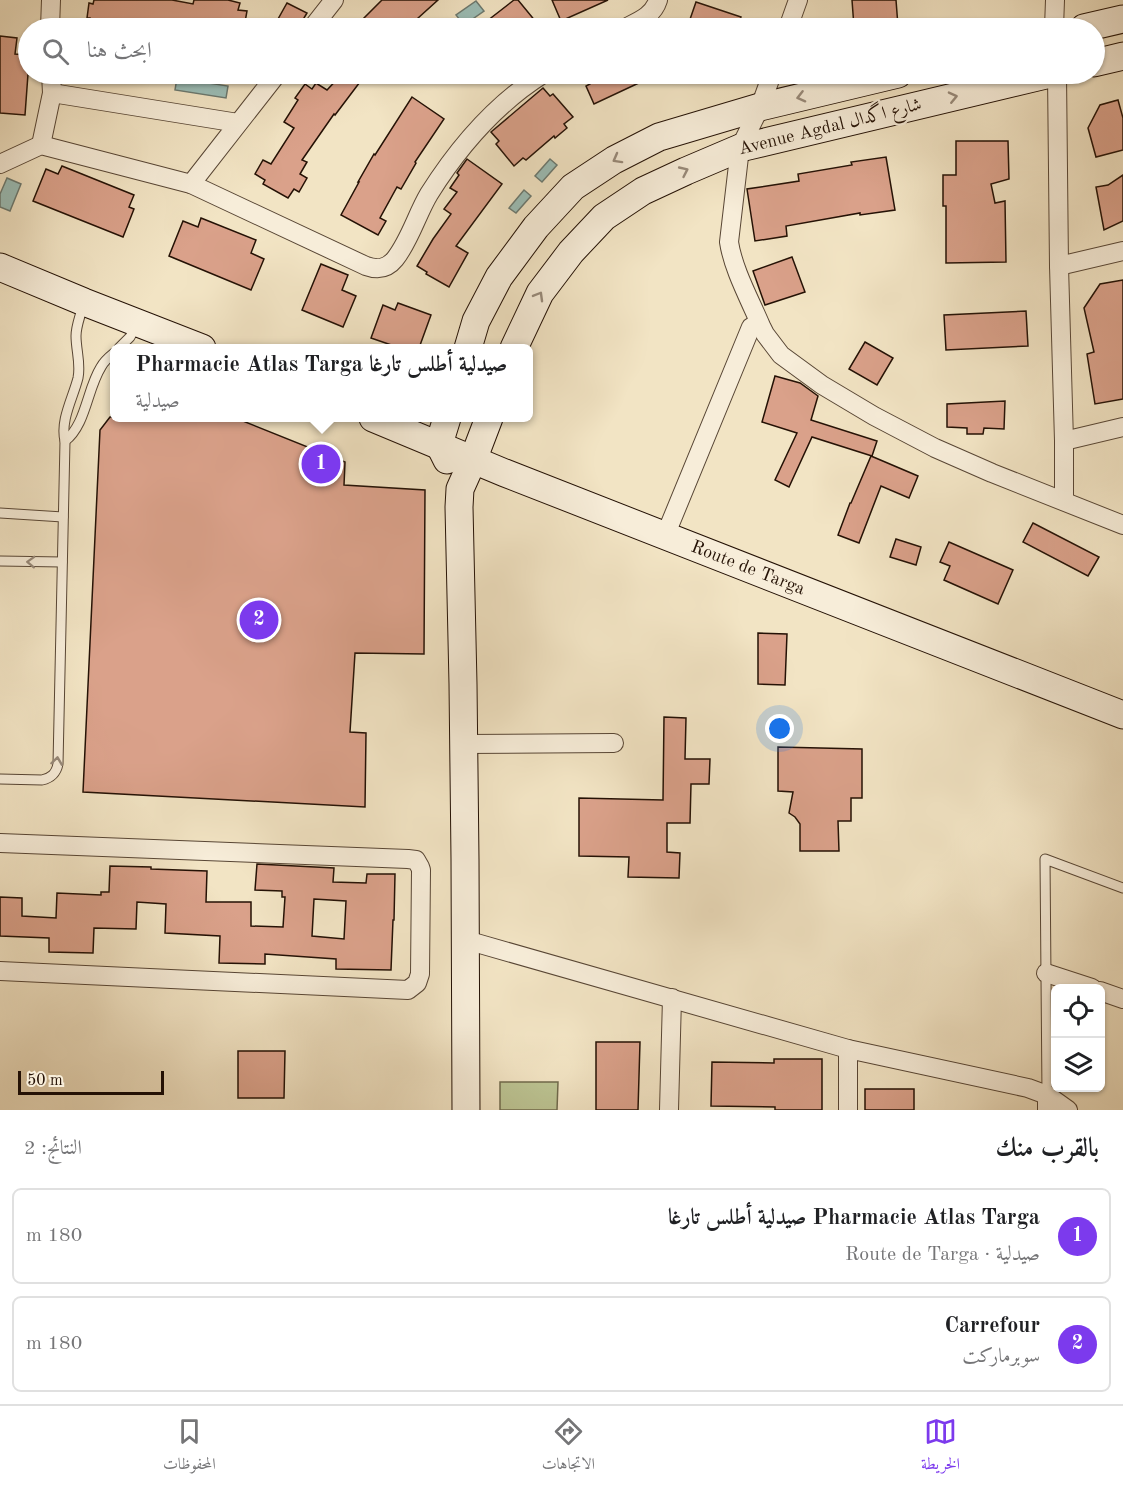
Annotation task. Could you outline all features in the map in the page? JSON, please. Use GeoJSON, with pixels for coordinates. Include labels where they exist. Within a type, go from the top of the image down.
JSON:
{"type":"FeatureCollection","features":[{"type":"Feature","properties":{"kind":"street"},"geometry":{"type":"LineString","coordinates":[[50,18],[51,0]]}},
{"type":"Feature","properties":{"kind":"street"},"geometry":{"type":"LineString","coordinates":[[320,18],[334,0]]}},
{"type":"Feature","properties":{"kind":"street"},"geometry":{"type":"LineString","coordinates":[[644,18],[651,14],[658,0]]}},
{"type":"Feature","properties":{"kind":"street"},"geometry":{"type":"LineString","coordinates":[[792,18],[798,0]]}},
{"type":"Feature","properties":{"kind":"street"},"geometry":{"type":"LineString","coordinates":[[1054,18],[1055,0]]}},
{"type":"Feature","properties":{"kind":"street"},"geometry":{"type":"LineString","coordinates":[[1105,23],[1123,19]]}},
{"type":"Feature","properties":{"kind":"street"},"geometry":{"type":"LineString","coordinates":[[1105,60],[1123,56]]}},
{"type":"Feature","properties":{"kind":"street"},"geometry":{"type":"LineString","coordinates":[[41,145],[52,93],[52,84]]}},
{"type":"Feature","properties":{"kind":"street"},"geometry":{"type":"LineString","coordinates":[[191,184],[269,84]]}},
{"type":"Feature","properties":{"kind":"street"},"geometry":{"type":"LineString","coordinates":[[0,164],[41,145],[191,184],[366,266],[374,269],[384,268],[394,260],[428,196],[447,166],[473,135],[527,84]]}},
{"type":"Feature","properties":{"kind":"street"},"geometry":{"type":"LineString","coordinates":[[768,84],[740,148],[729,242],[731,253],[761,326],[781,355],[822,385],[925,443],[992,473],[1123,525]]}},
{"type":"Feature","properties":{"kind":"street","name":"Avenue Agdal شارع اگدال"},"geometry":{"type":"LineString","coordinates":[[469,344],[476,321],[499,277],[536,227],[573,187],[614,160],[659,137],[760,107],[856,84]]}},
{"type":"Feature","properties":{"kind":"street","name":"Avenue Agdal شارع اگدال"},"geometry":{"type":"LineString","coordinates":[[516,344],[540,293],[571,252],[604,217],[643,191],[740,148],[1008,84]]}},
{"type":"Feature","properties":{"kind":"street"},"geometry":{"type":"LineString","coordinates":[[1057,84],[1064,501]]}},
{"type":"Feature","properties":{"kind":"street"},"geometry":{"type":"LineString","coordinates":[[52,93],[238,123]]}},
{"type":"Feature","properties":{"kind":"street"},"geometry":{"type":"LineString","coordinates":[[1059,266],[1123,251]]}},
{"type":"Feature","properties":{"kind":"street"},"geometry":{"type":"LineString","coordinates":[[0,267],[192,344]]}},
{"type":"Feature","properties":{"kind":"street"},"geometry":{"type":"LineString","coordinates":[[665,536],[751,327]]}},
{"type":"Feature","properties":{"kind":"street","name":"Route de Targa"},"geometry":{"type":"LineString","coordinates":[[385,422],[473,460],[1123,715]]}},
{"type":"Feature","properties":{"kind":"street"},"geometry":{"type":"LineString","coordinates":[[446,422],[439,444],[460,489]]}},
{"type":"Feature","properties":{"kind":"street"},"geometry":{"type":"LineString","coordinates":[[466,1110],[460,489],[487,422]]}},
{"type":"Feature","properties":{"kind":"street"},"geometry":{"type":"LineString","coordinates":[[1064,441],[1123,427]]}},
{"type":"Feature","properties":{"kind":"street"},"geometry":{"type":"LineString","coordinates":[[464,744],[614,743]]}},
{"type":"Feature","properties":{"kind":"street"},"geometry":{"type":"LineString","coordinates":[[0,843],[408,859],[416,861],[421,870],[420,974],[417,983],[408,990],[0,970]]}},
{"type":"Feature","properties":{"kind":"street"},"geometry":{"type":"LineString","coordinates":[[466,940],[848,1049],[1028,1088],[1047,1102],[1068,1110]]}},
{"type":"Feature","properties":{"kind":"street"},"geometry":{"type":"LineString","coordinates":[[1046,973],[1080,984]]}},
{"type":"Feature","properties":{"kind":"street"},"geometry":{"type":"LineString","coordinates":[[1105,992],[1123,999]]}},
{"type":"Feature","properties":{"kind":"street"},"geometry":{"type":"LineString","coordinates":[[669,1110],[672,998]]}},
{"type":"Feature","properties":{"kind":"street"},"geometry":{"type":"LineString","coordinates":[[848,1049],[848,1110]]}},
{"type":"Feature","properties":{"kind":"lane"},"geometry":{"type":"LineString","coordinates":[[0,779],[42,780],[48,779],[57,770],[64,428],[79,376],[76,335],[84,302]]}},
{"type":"Feature","properties":{"kind":"lane"},"geometry":{"type":"LineString","coordinates":[[123,344],[130,337],[138,322]]}},
{"type":"Feature","properties":{"kind":"lane"},"geometry":{"type":"LineString","coordinates":[[65,441],[73,433],[101,366],[110,357]]}},
{"type":"Feature","properties":{"kind":"lane"},"geometry":{"type":"LineString","coordinates":[[79,376],[94,381]]}},
{"type":"Feature","properties":{"kind":"lane"},"geometry":{"type":"LineString","coordinates":[[68,410],[82,413]]}},
{"type":"Feature","properties":{"kind":"lane"},"geometry":{"type":"LineString","coordinates":[[0,513],[63,517]]}},
{"type":"Feature","properties":{"kind":"lane"},"geometry":{"type":"LineString","coordinates":[[0,561],[62,562]]}},
{"type":"Feature","properties":{"kind":"lane"},"geometry":{"type":"LineString","coordinates":[[1047,1102],[1045,859],[1123,888]]}},
{"type":"Feature","properties":{"kind":"green space"},"geometry":{"type":"Polygon","coordinates":[[[500,1082],[558,1082],[557,1110],[500,1110],[500,1082]]]}},
{"type":"Feature","properties":{"kind":"water"},"geometry":{"type":"Polygon","coordinates":[[[476,1],[484,11],[474,18],[458,18],[456,15],[476,1]]]}},
{"type":"Feature","properties":{"kind":"water"},"geometry":{"type":"Polygon","coordinates":[[[176,84],[228,86],[226,98],[175,90],[176,84]]]}},
{"type":"Feature","properties":{"kind":"water"},"geometry":{"type":"Polygon","coordinates":[[[550,159],[557,165],[542,182],[535,176],[550,159]]]}},
{"type":"Feature","properties":{"kind":"water"},"geometry":{"type":"Polygon","coordinates":[[[7,178],[21,184],[10,211],[0,207],[0,194],[7,178]]]}},
{"type":"Feature","properties":{"kind":"water"},"geometry":{"type":"Polygon","coordinates":[[[524,190],[531,196],[516,213],[509,208],[524,190]]]}},
{"type":"Feature","properties":{"kind":"building"},"geometry":{"type":"Polygon","coordinates":[[[94,0],[172,0],[193,4],[194,0],[228,0],[240,3],[238,10],[247,11],[246,18],[87,18],[89,3],[93,4],[94,0]]]}},
{"type":"Feature","properties":{"kind":"building"},"geometry":{"type":"Polygon","coordinates":[[[382,0],[438,0],[418,18],[364,18],[382,0]]]}},
{"type":"Feature","properties":{"kind":"building"},"geometry":{"type":"Polygon","coordinates":[[[514,0],[518,0],[533,18],[491,18],[514,0]]]}},
{"type":"Feature","properties":{"kind":"building"},"geometry":{"type":"Polygon","coordinates":[[[552,0],[608,0],[568,18],[560,18],[552,0]]]}},
{"type":"Feature","properties":{"kind":"building"},"geometry":{"type":"Polygon","coordinates":[[[852,0],[896,0],[897,18],[853,18],[852,0]]]}},
{"type":"Feature","properties":{"kind":"building"},"geometry":{"type":"Polygon","coordinates":[[[696,2],[741,17],[741,18],[690,18],[696,2]]]}},
{"type":"Feature","properties":{"kind":"building"},"geometry":{"type":"Polygon","coordinates":[[[287,3],[307,13],[304,18],[279,18],[287,3]]]}},
{"type":"Feature","properties":{"kind":"building"},"geometry":{"type":"Polygon","coordinates":[[[0,36],[17,38],[15,54],[18,54],[18,84],[27,84],[25,115],[0,113],[0,36]]]}},
{"type":"Feature","properties":{"kind":"building"},"geometry":{"type":"Polygon","coordinates":[[[305,84],[312,89],[318,84],[327,90],[333,84],[358,84],[302,160],[307,162],[300,174],[307,178],[299,192],[294,189],[288,198],[263,184],[265,180],[255,174],[263,160],[271,164],[294,128],[284,122],[298,100],[295,98],[305,84]]]}},
{"type":"Feature","properties":{"kind":"building"},"geometry":{"type":"Polygon","coordinates":[[[590,84],[637,84],[594,104],[586,86],[590,84]]]}},
{"type":"Feature","properties":{"kind":"building"},"geometry":{"type":"Polygon","coordinates":[[[543,88],[550,96],[553,94],[573,117],[564,124],[567,128],[555,138],[554,136],[526,160],[523,158],[514,166],[496,144],[499,141],[491,132],[543,88]]]}},
{"type":"Feature","properties":{"kind":"building"},"geometry":{"type":"Polygon","coordinates":[[[412,97],[444,119],[415,162],[401,189],[397,187],[380,218],[386,221],[378,235],[341,215],[374,154],[412,97]]]}},
{"type":"Feature","properties":{"kind":"building"},"geometry":{"type":"Polygon","coordinates":[[[1118,100],[1123,118],[1123,150],[1096,157],[1088,128],[1100,105],[1118,100]]]}},
{"type":"Feature","properties":{"kind":"building"},"geometry":{"type":"Polygon","coordinates":[[[956,141],[1008,141],[1009,179],[991,184],[995,203],[1005,201],[1006,262],[946,263],[946,206],[943,206],[943,175],[956,175],[956,141]]]}},
{"type":"Feature","properties":{"kind":"building"},"geometry":{"type":"Polygon","coordinates":[[[886,157],[895,210],[860,215],[860,213],[786,226],[787,236],[755,241],[747,189],[799,181],[798,174],[886,157]]]}},
{"type":"Feature","properties":{"kind":"building"},"geometry":{"type":"Polygon","coordinates":[[[467,159],[502,184],[456,246],[468,253],[449,287],[417,266],[451,214],[444,209],[457,192],[450,188],[467,159]]]}},
{"type":"Feature","properties":{"kind":"building"},"geometry":{"type":"Polygon","coordinates":[[[62,166],[134,195],[129,207],[134,209],[123,237],[33,201],[46,169],[58,174],[62,166]]]}},
{"type":"Feature","properties":{"kind":"building"},"geometry":{"type":"Polygon","coordinates":[[[1123,175],[1123,221],[1104,230],[1096,187],[1108,185],[1123,175]]]}},
{"type":"Feature","properties":{"kind":"building"},"geometry":{"type":"Polygon","coordinates":[[[201,218],[256,240],[251,253],[264,259],[251,290],[169,256],[183,221],[198,227],[201,218]]]}},
{"type":"Feature","properties":{"kind":"building"},"geometry":{"type":"Polygon","coordinates":[[[792,257],[805,292],[765,305],[753,271],[792,257]]]}},
{"type":"Feature","properties":{"kind":"building"},"geometry":{"type":"Polygon","coordinates":[[[321,264],[348,275],[342,290],[356,296],[343,327],[302,310],[321,264]]]}},
{"type":"Feature","properties":{"kind":"building"},"geometry":{"type":"Polygon","coordinates":[[[1123,280],[1123,399],[1095,404],[1087,354],[1094,352],[1084,308],[1100,284],[1123,280]]]}},
{"type":"Feature","properties":{"kind":"building"},"geometry":{"type":"Polygon","coordinates":[[[398,303],[431,315],[420,344],[388,344],[371,338],[383,305],[395,310],[398,303]]]}},
{"type":"Feature","properties":{"kind":"building"},"geometry":{"type":"Polygon","coordinates":[[[1026,311],[1028,346],[946,350],[944,315],[1026,311]]]}},
{"type":"Feature","properties":{"kind":"building"},"geometry":{"type":"Polygon","coordinates":[[[865,342],[893,358],[877,385],[849,369],[865,342]]]}},
{"type":"Feature","properties":{"kind":"building"},"geometry":{"type":"Polygon","coordinates":[[[775,376],[800,383],[818,396],[811,420],[877,441],[872,456],[812,437],[789,487],[775,480],[797,433],[762,422],[775,376]]]}},
{"type":"Feature","properties":{"kind":"building"},"geometry":{"type":"Polygon","coordinates":[[[1005,401],[1004,429],[984,428],[983,434],[967,434],[967,428],[947,427],[947,404],[1005,401]]]}},
{"type":"Feature","properties":{"kind":"building"},"geometry":{"type":"Polygon","coordinates":[[[110,417],[110,422],[245,422],[345,462],[344,485],[425,490],[424,654],[355,653],[350,732],[366,733],[365,807],[83,792],[100,430],[110,417]]]}},
{"type":"Feature","properties":{"kind":"building"},"geometry":{"type":"Polygon","coordinates":[[[871,456],[918,476],[909,498],[881,486],[859,543],[838,535],[871,456]]]}},
{"type":"Feature","properties":{"kind":"building"},"geometry":{"type":"Polygon","coordinates":[[[1033,523],[1099,557],[1088,576],[1023,542],[1033,523]]]}},
{"type":"Feature","properties":{"kind":"building"},"geometry":{"type":"Polygon","coordinates":[[[896,539],[921,547],[916,565],[890,557],[896,539]]]}},
{"type":"Feature","properties":{"kind":"building"},"geometry":{"type":"Polygon","coordinates":[[[949,542],[1013,570],[998,604],[944,580],[950,566],[940,562],[949,542]]]}},
{"type":"Feature","properties":{"kind":"building"},"geometry":{"type":"Polygon","coordinates":[[[758,633],[787,634],[785,685],[758,684],[758,633]]]}},
{"type":"Feature","properties":{"kind":"building"},"geometry":{"type":"Polygon","coordinates":[[[664,717],[686,718],[685,759],[710,759],[709,784],[691,784],[690,823],[667,823],[667,852],[680,853],[679,878],[628,877],[629,857],[579,856],[579,798],[663,800],[664,717]]]}},
{"type":"Feature","properties":{"kind":"building"},"geometry":{"type":"Polygon","coordinates":[[[778,747],[862,749],[862,798],[851,798],[851,821],[838,821],[839,851],[800,851],[800,824],[789,813],[793,792],[778,791],[778,747]]]}},
{"type":"Feature","properties":{"kind":"building"},"geometry":{"type":"Polygon","coordinates":[[[257,864],[334,868],[333,882],[366,883],[367,874],[395,874],[391,970],[336,969],[336,959],[265,954],[265,964],[219,963],[220,936],[165,933],[166,904],[137,902],[136,929],[94,928],[93,953],[49,952],[49,938],[0,936],[0,897],[22,898],[22,916],[56,918],[57,893],[101,895],[101,892],[109,892],[110,866],[207,871],[206,902],[251,902],[251,926],[283,927],[285,897],[282,897],[282,891],[255,890],[257,864]],[[314,899],[312,936],[344,939],[346,901],[314,899]]]}},
{"type":"Feature","properties":{"kind":"building"},"geometry":{"type":"Polygon","coordinates":[[[596,1042],[640,1042],[638,1110],[596,1110],[596,1042]]]}},
{"type":"Feature","properties":{"kind":"building"},"geometry":{"type":"Polygon","coordinates":[[[238,1051],[285,1051],[284,1098],[238,1098],[238,1051]]]}},
{"type":"Feature","properties":{"kind":"building"},"geometry":{"type":"Polygon","coordinates":[[[774,1059],[822,1059],[822,1110],[711,1106],[712,1062],[774,1063],[774,1059]]]}},
{"type":"Feature","properties":{"kind":"building"},"geometry":{"type":"Polygon","coordinates":[[[865,1089],[914,1089],[914,1110],[865,1110],[865,1089]]]}},
{"type":"Feature","properties":{"kind":"place","name":"Pharmacie Atlas Targa صيدلية أطلس تارغا"},"geometry":{"type":"Point","coordinates":[321,464]}},
{"type":"Feature","properties":{"kind":"place","name":"Carrefour"},"geometry":{"type":"Point","coordinates":[259,620]}}]}
